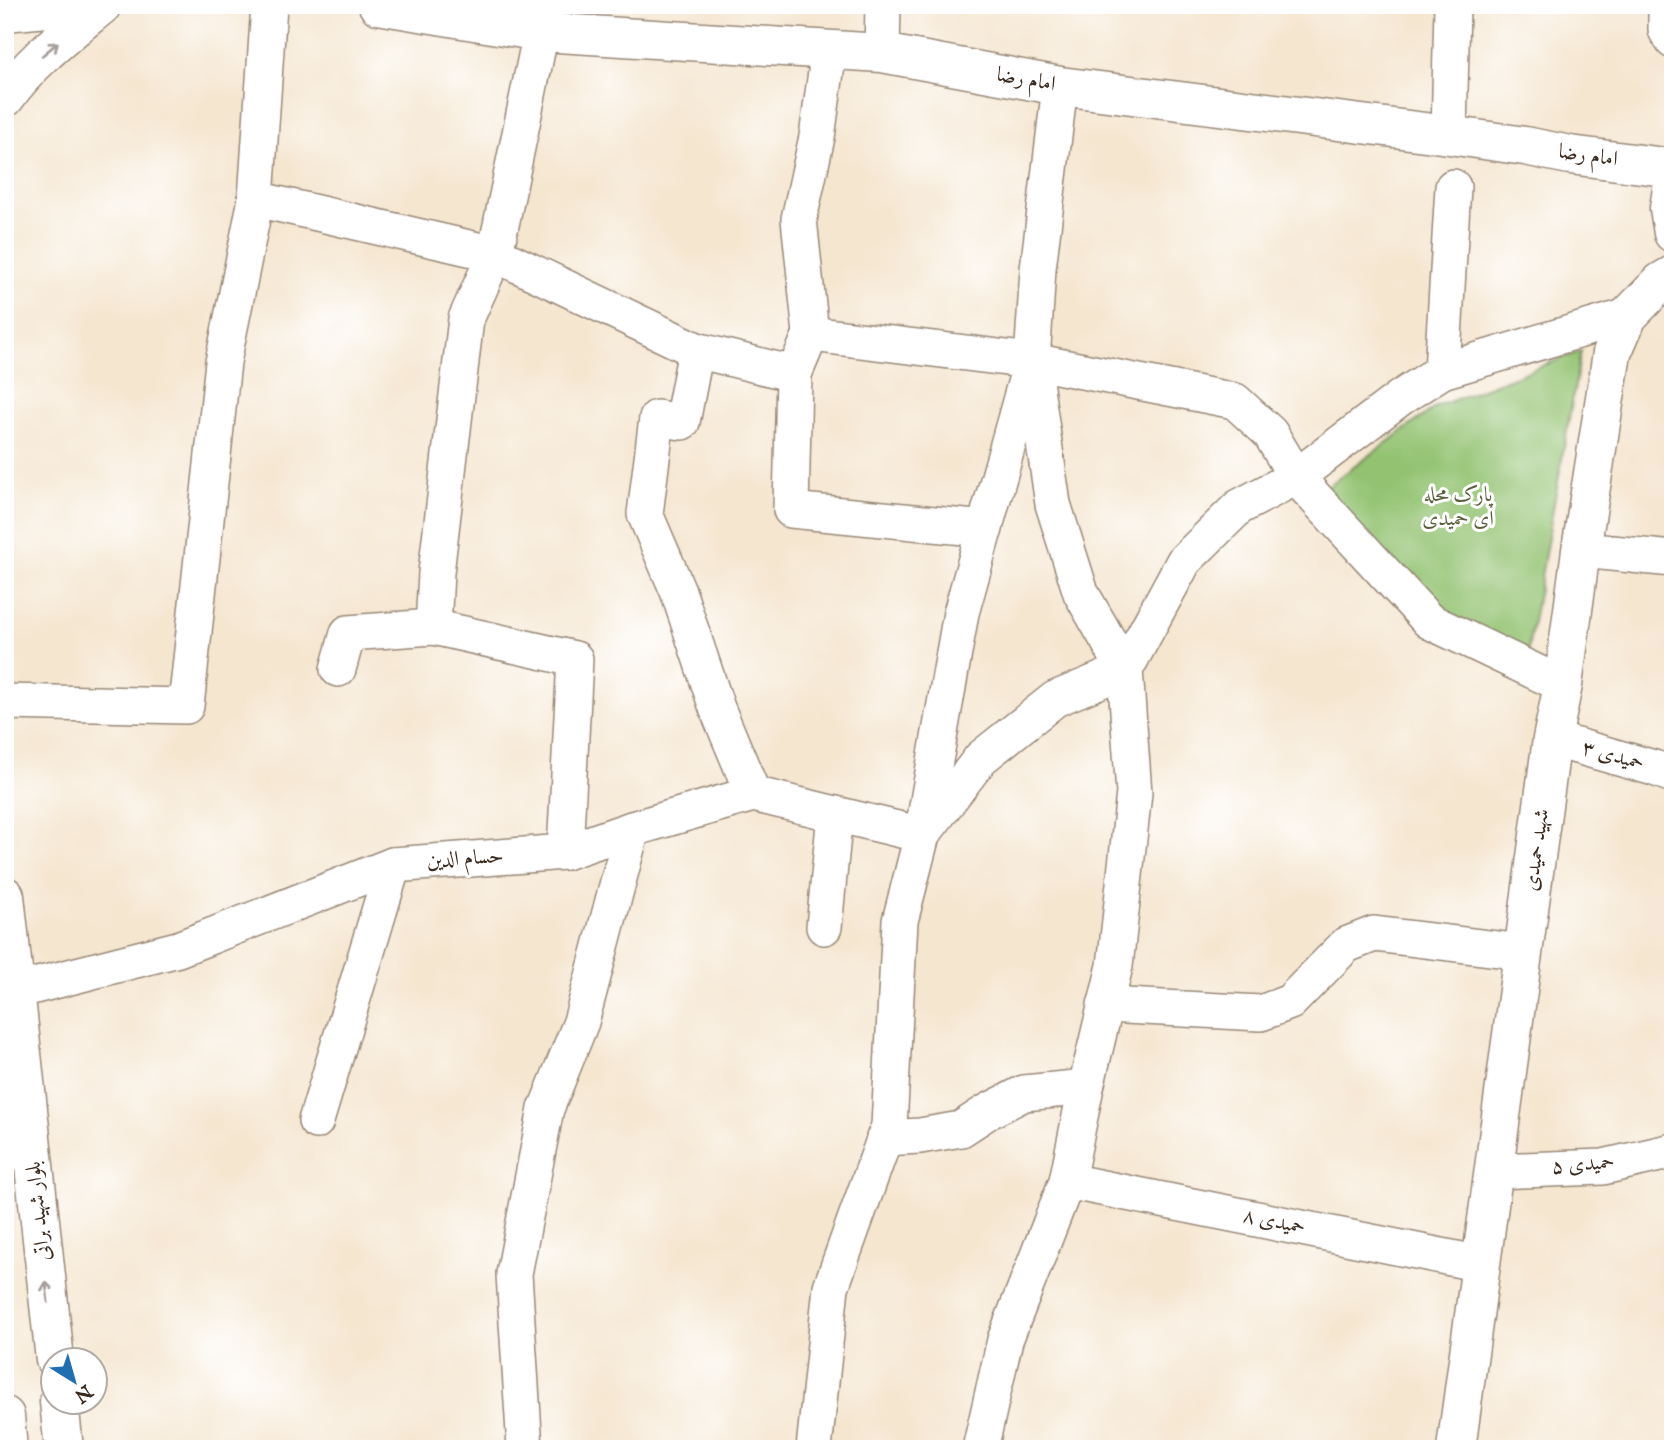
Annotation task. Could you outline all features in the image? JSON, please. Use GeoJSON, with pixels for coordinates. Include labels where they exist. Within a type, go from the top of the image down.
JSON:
{"type":"FeatureCollection","features":[{"type":"Feature","properties":{"kind":"main road"},"geometry":{"type":"LineString","coordinates":[[5,12],[77,5]]}},
{"type":"Feature","properties":{"kind":"main road"},"geometry":{"type":"LineString","coordinates":[[5,98],[38,59],[102,5]]}},
{"type":"Feature","properties":{"kind":"main road","name":"امام رضا"},"geometry":{"type":"LineString","coordinates":[[378,5],[881,53],[1060,86],[1450,135],[1570,155],[1673,167]]}},
{"type":"Feature","properties":{"kind":"main road"},"geometry":{"type":"LineString","coordinates":[[1673,183],[1669,208],[1673,233]]}},
{"type":"Feature","properties":{"kind":"main road","name":"شهید حمیدی"},"geometry":{"type":"LineString","coordinates":[[1456,1449],[1552,739],[1563,685],[1612,353],[1629,317],[1661,282],[1673,275]]}},
{"type":"Feature","properties":{"kind":"main road","name":"بلوار شهید براتی"},"geometry":{"type":"LineString","coordinates":[[5,896],[53,1346]]}},
{"type":"Feature","properties":{"kind":"main road"},"geometry":{"type":"LineString","coordinates":[[5,1416],[8,1449]]}},
{"type":"Feature","properties":{"kind":"main road"},"geometry":{"type":"LineString","coordinates":[[60,1416],[64,1449]]}},
{"type":"Feature","properties":{"kind":"street"},"geometry":{"type":"LineString","coordinates":[[5,702],[186,706],[223,362],[256,199],[269,5]]}},
{"type":"Feature","properties":{"kind":"street"},"geometry":{"type":"LineString","coordinates":[[881,53],[883,5]]}},
{"type":"Feature","properties":{"kind":"street"},"geometry":{"type":"LineString","coordinates":[[1450,135],[1452,5]]}},
{"type":"Feature","properties":{"kind":"street"},"geometry":{"type":"LineString","coordinates":[[1666,5],[1666,30],[1673,41]]}},
{"type":"Feature","properties":{"kind":"street"},"geometry":{"type":"LineString","coordinates":[[433,627],[436,573],[466,319],[495,254],[542,19]]}},
{"type":"Feature","properties":{"kind":"street"},"geometry":{"type":"LineString","coordinates":[[829,50],[817,137],[799,219],[811,334],[794,374],[791,510],[985,528]]}},
{"type":"Feature","properties":{"kind":"street"},"geometry":{"type":"LineString","coordinates":[[814,1449],[831,1287],[889,1126],[900,921],[922,835],[961,613],[1031,361],[1038,269],[1060,86]]}},
{"type":"Feature","properties":{"kind":"street"},"geometry":{"type":"LineString","coordinates":[[1442,371],[1453,187]]}},
{"type":"Feature","properties":{"kind":"street"},"geometry":{"type":"LineString","coordinates":[[256,199],[495,254],[696,350],[794,374]]}},
{"type":"Feature","properties":{"kind":"street"},"geometry":{"type":"LineString","coordinates":[[922,835],[981,758],[1055,698],[1125,670],[1184,561],[1239,507],[1296,477],[1400,398],[1442,371],[1629,317]]}},
{"type":"Feature","properties":{"kind":"street"},"geometry":{"type":"LineString","coordinates":[[811,334],[1031,361],[1235,401],[1270,433],[1296,477],[1429,621],[1563,685]]}},
{"type":"Feature","properties":{"kind":"street"},"geometry":{"type":"LineString","coordinates":[[696,350],[682,422],[657,418],[645,514],[678,591],[717,708],[753,794]]}},
{"type":"Feature","properties":{"kind":"street"},"geometry":{"type":"LineString","coordinates":[[980,1449],[1005,1340],[1066,1181],[1115,966],[1134,793],[1125,670],[1081,593],[1053,504],[1031,361]]}},
{"type":"Feature","properties":{"kind":"street"},"geometry":{"type":"LineString","coordinates":[[1581,550],[1673,559]]}},
{"type":"Feature","properties":{"kind":"street"},"geometry":{"type":"LineString","coordinates":[[338,669],[348,633],[433,627],[575,659],[565,852]]}},
{"type":"Feature","properties":{"kind":"street","name":"حمیدی ۳"},"geometry":{"type":"LineString","coordinates":[[1552,739],[1673,775]]}},
{"type":"Feature","properties":{"kind":"street","name":"حسام الدین"},"geometry":{"type":"LineString","coordinates":[[15,992],[178,950],[393,864],[565,852],[632,829],[753,794],[922,835]]}},
{"type":"Feature","properties":{"kind":"street"},"geometry":{"type":"LineString","coordinates":[[824,927],[835,814]]}},
{"type":"Feature","properties":{"kind":"street"},"geometry":{"type":"LineString","coordinates":[[525,1449],[514,1274],[546,1109],[581,1021],[632,829]]}},
{"type":"Feature","properties":{"kind":"street"},"geometry":{"type":"LineString","coordinates":[[316,1121],[393,864]]}},
{"type":"Feature","properties":{"kind":"street"},"geometry":{"type":"LineString","coordinates":[[1105,1005],[1261,1013],[1290,1002],[1346,945],[1374,934],[1523,952]]}},
{"type":"Feature","properties":{"kind":"street"},"geometry":{"type":"LineString","coordinates":[[884,1138],[920,1136],[961,1129],[1024,1093],[1086,1087]]}},
{"type":"Feature","properties":{"kind":"street","name":"حمیدی ۵"},"geometry":{"type":"LineString","coordinates":[[1493,1171],[1603,1167],[1673,1151]]}},
{"type":"Feature","properties":{"kind":"street","name":"حمیدی ۸"},"geometry":{"type":"LineString","coordinates":[[1066,1181],[1481,1264]]}},
{"type":"Feature","properties":{"kind":"green space","name":"پارک محله ای حمیدی"},"geometry":{"type":"Polygon","coordinates":[[[1581,351],[1525,667],[1452,626],[1321,491],[1436,407],[1581,351]]]}}]}
